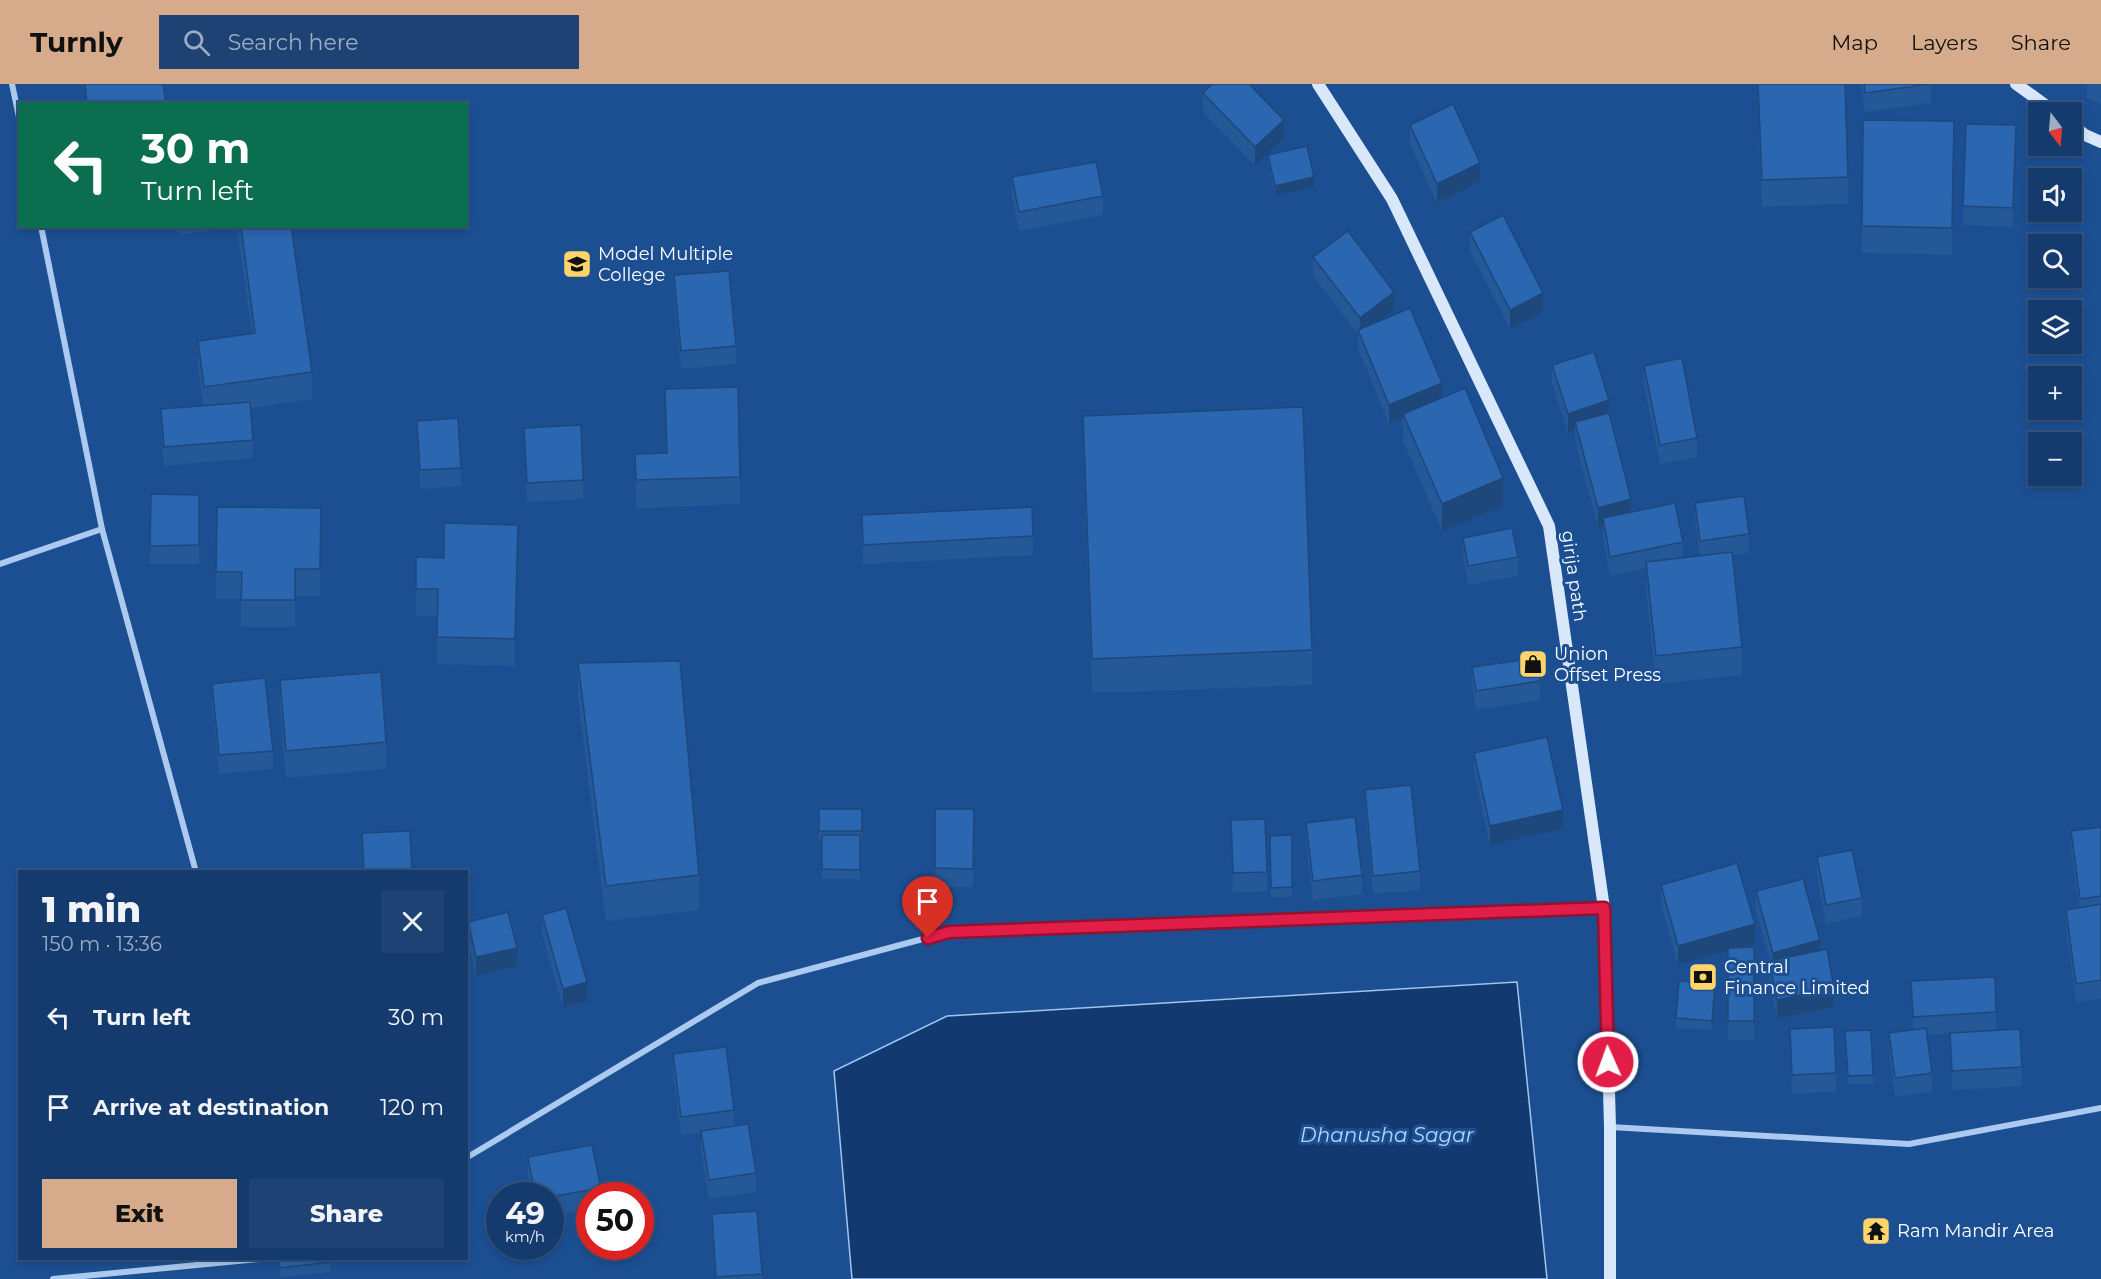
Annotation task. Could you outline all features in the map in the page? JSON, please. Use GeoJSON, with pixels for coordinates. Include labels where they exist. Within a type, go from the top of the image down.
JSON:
{"type":"FeatureCollection","features":[{"type":"Feature","properties":{"kind":"main road","name":"girija path"},"geometry":{"type":"LineString","coordinates":[[1318,84],[1392,199],[1549,526],[1604,908],[1610,1127],[1610,1279]]}},
{"type":"Feature","properties":{"kind":"main road"},"geometry":{"type":"LineString","coordinates":[[2016,84],[2041,102]]}},
{"type":"Feature","properties":{"kind":"main road"},"geometry":{"type":"LineString","coordinates":[[2082,133],[2101,142]]}},
{"type":"Feature","properties":{"kind":"street"},"geometry":{"type":"LineString","coordinates":[[12,84],[18,112]]}},
{"type":"Feature","properties":{"kind":"street"},"geometry":{"type":"LineString","coordinates":[[41,228],[102,529],[195,870]]}},
{"type":"Feature","properties":{"kind":"street"},"geometry":{"type":"LineString","coordinates":[[0,564],[102,529]]}},
{"type":"Feature","properties":{"kind":"street"},"geometry":{"type":"LineString","coordinates":[[468,1157],[758,983],[949,932],[1604,908]]}},
{"type":"Feature","properties":{"kind":"street"},"geometry":{"type":"LineString","coordinates":[[1610,1127],[1909,1144],[2101,1108]]}},
{"type":"Feature","properties":{"kind":"street"},"geometry":{"type":"LineString","coordinates":[[53,1279],[248,1260]]}},
{"type":"Feature","properties":{"kind":"water","name":"Dhanusha Sagar"},"geometry":{"type":"Polygon","coordinates":[[[1517,982],[1547,1279],[852,1279],[834,1071],[947,1016],[1517,982]]]}},
{"type":"Feature","properties":{"kind":"building"},"geometry":{"type":"Polygon","coordinates":[[[85,84],[163,84],[166,102],[87,102],[85,84]]]}},
{"type":"Feature","properties":{"kind":"building"},"geometry":{"type":"Polygon","coordinates":[[[1212,84],[1249,84],[1284,120],[1255,147],[1203,93],[1212,84]]]}},
{"type":"Feature","properties":{"kind":"building"},"geometry":{"type":"Polygon","coordinates":[[[1758,84],[1845,84],[1848,177],[1762,180],[1758,84]]]}},
{"type":"Feature","properties":{"kind":"building"},"geometry":{"type":"Polygon","coordinates":[[[1864,84],[1930,84],[1865,93],[1864,84]]]}},
{"type":"Feature","properties":{"kind":"building"},"geometry":{"type":"Polygon","coordinates":[[[1453,104],[1480,163],[1437,184],[1410,125],[1453,104]]]}},
{"type":"Feature","properties":{"kind":"building"},"geometry":{"type":"Polygon","coordinates":[[[1863,120],[1954,121],[1952,228],[1862,226],[1863,120]]]}},
{"type":"Feature","properties":{"kind":"building"},"geometry":{"type":"Polygon","coordinates":[[[1966,124],[2016,125],[2013,208],[1963,206],[1966,124]]]}},
{"type":"Feature","properties":{"kind":"building"},"geometry":{"type":"Polygon","coordinates":[[[1307,146],[1314,177],[1275,186],[1268,155],[1307,146]]]}},
{"type":"Feature","properties":{"kind":"building"},"geometry":{"type":"Polygon","coordinates":[[[1096,162],[1103,196],[1019,212],[1012,177],[1096,162]]]}},
{"type":"Feature","properties":{"kind":"building"},"geometry":{"type":"Polygon","coordinates":[[[1503,215],[1543,293],[1510,310],[1470,232],[1503,215]]]}},
{"type":"Feature","properties":{"kind":"building"},"geometry":{"type":"Polygon","coordinates":[[[241,228],[291,228],[312,372],[204,387],[198,341],[255,333],[241,228]]]}},
{"type":"Feature","properties":{"kind":"building"},"geometry":{"type":"Polygon","coordinates":[[[1348,231],[1394,292],[1360,318],[1313,257],[1348,231]]]}},
{"type":"Feature","properties":{"kind":"building"},"geometry":{"type":"Polygon","coordinates":[[[729,271],[736,346],[681,351],[674,275],[729,271]]]}},
{"type":"Feature","properties":{"kind":"building"},"geometry":{"type":"Polygon","coordinates":[[[1410,308],[1442,383],[1389,405],[1358,330],[1410,308]]]}},
{"type":"Feature","properties":{"kind":"building"},"geometry":{"type":"Polygon","coordinates":[[[1594,352],[1609,400],[1568,414],[1552,365],[1594,352]]]}},
{"type":"Feature","properties":{"kind":"building"},"geometry":{"type":"Polygon","coordinates":[[[1682,358],[1697,438],[1660,445],[1644,366],[1682,358]]]}},
{"type":"Feature","properties":{"kind":"building"},"geometry":{"type":"Polygon","coordinates":[[[738,387],[740,477],[636,480],[635,454],[667,453],[665,389],[738,387]]]}},
{"type":"Feature","properties":{"kind":"building"},"geometry":{"type":"Polygon","coordinates":[[[1465,388],[1503,478],[1442,504],[1403,414],[1465,388]]]}},
{"type":"Feature","properties":{"kind":"building"},"geometry":{"type":"Polygon","coordinates":[[[250,402],[253,440],[164,447],[161,409],[250,402]]]}},
{"type":"Feature","properties":{"kind":"building"},"geometry":{"type":"Polygon","coordinates":[[[1303,407],[1312,650],[1092,659],[1083,416],[1303,407]]]}},
{"type":"Feature","properties":{"kind":"building"},"geometry":{"type":"Polygon","coordinates":[[[1609,413],[1631,499],[1598,508],[1575,422],[1609,413]]]}},
{"type":"Feature","properties":{"kind":"building"},"geometry":{"type":"Polygon","coordinates":[[[458,418],[461,468],[420,470],[417,421],[458,418]]]}},
{"type":"Feature","properties":{"kind":"building"},"geometry":{"type":"Polygon","coordinates":[[[581,425],[583,480],[527,483],[524,428],[581,425]]]}},
{"type":"Feature","properties":{"kind":"building"},"geometry":{"type":"Polygon","coordinates":[[[151,494],[199,495],[199,545],[150,546],[151,494]]]}},
{"type":"Feature","properties":{"kind":"building"},"geometry":{"type":"Polygon","coordinates":[[[1744,496],[1749,534],[1700,541],[1695,503],[1744,496]]]}},
{"type":"Feature","properties":{"kind":"building"},"geometry":{"type":"Polygon","coordinates":[[[1675,503],[1683,542],[1610,557],[1603,518],[1675,503]]]}},
{"type":"Feature","properties":{"kind":"building"},"geometry":{"type":"Polygon","coordinates":[[[217,507],[321,508],[320,569],[295,569],[295,600],[241,600],[242,572],[216,572],[217,507]]]}},
{"type":"Feature","properties":{"kind":"building"},"geometry":{"type":"Polygon","coordinates":[[[1032,507],[1033,536],[863,545],[862,515],[1032,507]]]}},
{"type":"Feature","properties":{"kind":"building"},"geometry":{"type":"Polygon","coordinates":[[[444,523],[518,525],[515,639],[437,637],[438,589],[416,589],[416,557],[444,558],[444,523]]]}},
{"type":"Feature","properties":{"kind":"building"},"geometry":{"type":"Polygon","coordinates":[[[1512,528],[1518,557],[1468,566],[1463,538],[1512,528]]]}},
{"type":"Feature","properties":{"kind":"building"},"geometry":{"type":"Polygon","coordinates":[[[1732,552],[1742,647],[1656,656],[1646,562],[1732,552]]]}},
{"type":"Feature","properties":{"kind":"building"},"geometry":{"type":"Polygon","coordinates":[[[1537,658],[1540,681],[1476,691],[1472,667],[1537,658]]]}},
{"type":"Feature","properties":{"kind":"building"},"geometry":{"type":"Polygon","coordinates":[[[680,661],[699,875],[606,886],[578,663],[680,661]]]}},
{"type":"Feature","properties":{"kind":"building"},"geometry":{"type":"Polygon","coordinates":[[[381,672],[386,742],[286,751],[280,680],[381,672]]]}},
{"type":"Feature","properties":{"kind":"building"},"geometry":{"type":"Polygon","coordinates":[[[265,678],[273,751],[219,755],[212,684],[265,678]]]}},
{"type":"Feature","properties":{"kind":"building"},"geometry":{"type":"Polygon","coordinates":[[[1547,737],[1563,810],[1490,826],[1474,753],[1547,737]]]}},
{"type":"Feature","properties":{"kind":"building"},"geometry":{"type":"Polygon","coordinates":[[[1411,785],[1420,871],[1373,876],[1365,790],[1411,785]]]}},
{"type":"Feature","properties":{"kind":"building"},"geometry":{"type":"Polygon","coordinates":[[[819,809],[862,809],[862,831],[819,831],[819,809]]]}},
{"type":"Feature","properties":{"kind":"building"},"geometry":{"type":"Polygon","coordinates":[[[935,809],[974,809],[973,869],[935,868],[935,809]]]}},
{"type":"Feature","properties":{"kind":"building"},"geometry":{"type":"Polygon","coordinates":[[[1355,817],[1362,875],[1313,881],[1306,823],[1355,817]]]}},
{"type":"Feature","properties":{"kind":"building"},"geometry":{"type":"Polygon","coordinates":[[[1265,819],[1267,872],[1233,873],[1231,820],[1265,819]]]}},
{"type":"Feature","properties":{"kind":"building"},"geometry":{"type":"Polygon","coordinates":[[[2101,827],[2101,896],[2080,899],[2071,831],[2101,827]]]}},
{"type":"Feature","properties":{"kind":"building"},"geometry":{"type":"Polygon","coordinates":[[[410,831],[412,870],[364,870],[362,833],[410,831]]]}},
{"type":"Feature","properties":{"kind":"building"},"geometry":{"type":"Polygon","coordinates":[[[822,835],[860,835],[860,870],[822,869],[822,835]]]}},
{"type":"Feature","properties":{"kind":"building"},"geometry":{"type":"Polygon","coordinates":[[[1292,835],[1292,887],[1271,888],[1270,836],[1292,835]]]}},
{"type":"Feature","properties":{"kind":"building"},"geometry":{"type":"Polygon","coordinates":[[[1852,850],[1862,898],[1826,905],[1817,857],[1852,850]]]}},
{"type":"Feature","properties":{"kind":"building"},"geometry":{"type":"Polygon","coordinates":[[[1737,863],[1755,924],[1678,946],[1661,885],[1737,863]]]}},
{"type":"Feature","properties":{"kind":"building"},"geometry":{"type":"Polygon","coordinates":[[[1803,879],[1820,940],[1773,953],[1756,891],[1803,879]]]}},
{"type":"Feature","properties":{"kind":"building"},"geometry":{"type":"Polygon","coordinates":[[[2101,904],[2101,980],[2076,984],[2066,910],[2101,904]]]}},
{"type":"Feature","properties":{"kind":"building"},"geometry":{"type":"Polygon","coordinates":[[[566,908],[587,982],[563,989],[542,915],[566,908]]]}},
{"type":"Feature","properties":{"kind":"building"},"geometry":{"type":"Polygon","coordinates":[[[508,912],[517,948],[476,957],[468,922],[508,912]]]}},
{"type":"Feature","properties":{"kind":"building"},"geometry":{"type":"Polygon","coordinates":[[[1754,947],[1754,1021],[1728,1021],[1728,948],[1754,947]]]}},
{"type":"Feature","properties":{"kind":"building"},"geometry":{"type":"Polygon","coordinates":[[[1827,949],[1834,988],[1777,1000],[1769,961],[1827,949]]]}},
{"type":"Feature","properties":{"kind":"building"},"geometry":{"type":"Polygon","coordinates":[[[1995,977],[1996,1012],[1913,1017],[1911,981],[1995,977]]]}},
{"type":"Feature","properties":{"kind":"building"},"geometry":{"type":"Polygon","coordinates":[[[1679,981],[1715,984],[1712,1021],[1676,1018],[1679,981]]]}},
{"type":"Feature","properties":{"kind":"building"},"geometry":{"type":"Polygon","coordinates":[[[1834,1027],[1836,1073],[1792,1075],[1790,1029],[1834,1027]]]}},
{"type":"Feature","properties":{"kind":"building"},"geometry":{"type":"Polygon","coordinates":[[[1926,1028],[1932,1073],[1895,1078],[1889,1033],[1926,1028]]]}},
{"type":"Feature","properties":{"kind":"building"},"geometry":{"type":"Polygon","coordinates":[[[2020,1029],[2022,1067],[1952,1071],[1950,1033],[2020,1029]]]}},
{"type":"Feature","properties":{"kind":"building"},"geometry":{"type":"Polygon","coordinates":[[[1871,1030],[1873,1075],[1848,1076],[1845,1031],[1871,1030]]]}},
{"type":"Feature","properties":{"kind":"building"},"geometry":{"type":"Polygon","coordinates":[[[726,1047],[734,1110],[681,1117],[673,1054],[726,1047]]]}},
{"type":"Feature","properties":{"kind":"building"},"geometry":{"type":"Polygon","coordinates":[[[748,1124],[756,1173],[709,1180],[701,1131],[748,1124]]]}},
{"type":"Feature","properties":{"kind":"building"},"geometry":{"type":"Polygon","coordinates":[[[592,1145],[600,1182],[576,1182],[576,1192],[564,1195],[564,1182],[532,1182],[528,1157],[592,1145]]]}},
{"type":"Feature","properties":{"kind":"building"},"geometry":{"type":"Polygon","coordinates":[[[757,1211],[762,1274],[716,1277],[712,1214],[757,1211]]]}},
{"type":"Feature","properties":{"kind":"building"},"geometry":{"type":"Polygon","coordinates":[[[279,1260],[330,1260],[330,1262],[280,1268],[279,1260]]]}},
{"type":"Feature","properties":{"kind":"place","name":"Model Multiple College"},"geometry":{"type":"Point","coordinates":[577,264]}},
{"type":"Feature","properties":{"kind":"place","name":"Union Offset Press"},"geometry":{"type":"Point","coordinates":[1533,664]}},
{"type":"Feature","properties":{"kind":"place","name":"Central Finance Limited"},"geometry":{"type":"Point","coordinates":[1703,977]}},
{"type":"Feature","properties":{"kind":"place","name":"Ram Mandir Area"},"geometry":{"type":"Point","coordinates":[1876,1231]}},
{"type":"Feature","properties":{"kind":"route"},"geometry":{"type":"LineString","coordinates":[[928,938],[949,932],[1604,908],[1608,1062]]}}]}
